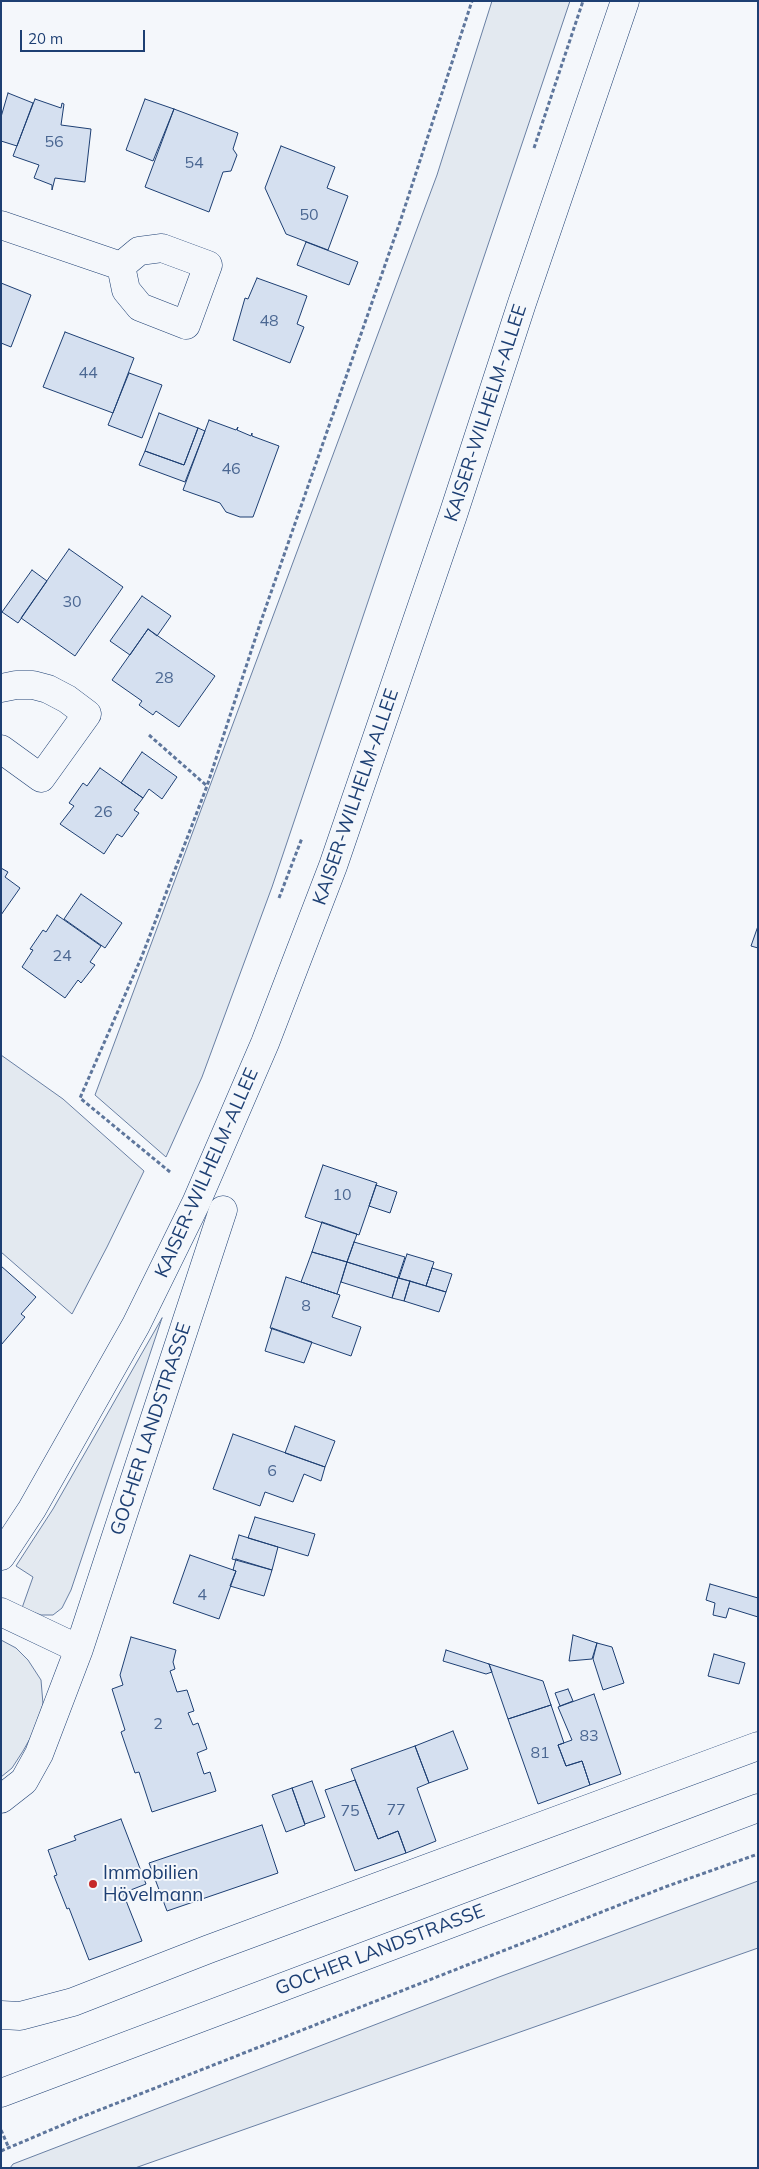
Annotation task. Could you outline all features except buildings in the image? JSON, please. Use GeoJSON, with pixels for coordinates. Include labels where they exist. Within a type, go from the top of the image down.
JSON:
{"type":"FeatureCollection","features":[{"type":"Feature","properties":{"kind":"street","name":"KAISER-WILHELM-ALLEE"},"geometry":{"type":"LineString","coordinates":[[1,1556],[32,1509],[136,1325],[196,1203],[265,1043],[333,866],[454,515],[522,302],[625,1]]}},
{"type":"Feature","properties":{"kind":"street"},"geometry":{"type":"LineString","coordinates":[[1,224],[121,266]]}},
{"type":"Feature","properties":{"kind":"street"},"geometry":{"type":"LineString","coordinates":[[1,688],[16,685],[33,685],[48,689],[87,714],[41,778],[1,749]]}},
{"type":"Feature","properties":{"kind":"street","name":"GOCHER LANDSTRASSE"},"geometry":{"type":"LineString","coordinates":[[1,1800],[24,1781],[39,1754],[78,1649],[223,1210]]}},
{"type":"Feature","properties":{"kind":"street"},"geometry":{"type":"LineString","coordinates":[[1,1612],[78,1649]]}},
{"type":"Feature","properties":{"kind":"street"},"geometry":{"type":"LineString","coordinates":[[1,2015],[20,2016],[73,2002],[209,1949],[758,1746]]}},
{"type":"Feature","properties":{"kind":"street","name":"GOCHER LANDSTRASSE"},"geometry":{"type":"LineString","coordinates":[[1,2093],[758,1808]]}},
{"type":"Feature","properties":{"kind":"path"},"geometry":{"type":"LineString","coordinates":[[174,1164],[170,1172],[80,1098],[142,956],[207,786],[260,624],[400,222],[472,1]]}},
{"type":"Feature","properties":{"kind":"path"},"geometry":{"type":"LineString","coordinates":[[532,155],[583,1]]}},
{"type":"Feature","properties":{"kind":"path"},"geometry":{"type":"LineString","coordinates":[[149,735],[207,786]]}},
{"type":"Feature","properties":{"kind":"path"},"geometry":{"type":"LineString","coordinates":[[278,900],[303,836]]}},
{"type":"Feature","properties":{"kind":"path"},"geometry":{"type":"LineString","coordinates":[[1,2150],[665,1887],[758,1854]]}},
{"type":"Feature","properties":{"kind":"path"},"geometry":{"type":"LineString","coordinates":[[1,2130],[8,2146]]}},
{"type":"Feature","properties":{"kind":"shaded area"},"geometry":{"type":"Polygon","coordinates":[[[492,1],[570,1],[272,887],[202,1077],[166,1157],[95,1095],[437,175],[492,1]]]}},
{"type":"Feature","properties":{"kind":"shaded area"},"geometry":{"type":"Polygon","coordinates":[[[1,1055],[63,1099],[144,1171],[72,1314],[1,1252],[1,1055]]]}},
{"type":"Feature","properties":{"kind":"shaded area"},"geometry":{"type":"Polygon","coordinates":[[[162,1318],[71,1590],[62,1608],[53,1615],[41,1615],[22,1608],[33,1577],[16,1566],[53,1509],[162,1318]]]}},
{"type":"Feature","properties":{"kind":"shaded area"},"geometry":{"type":"Polygon","coordinates":[[[1,1640],[16,1648],[28,1660],[41,1680],[43,1704],[36,1728],[23,1751],[12,1768],[1,1777],[1,1640]]]}},
{"type":"Feature","properties":{"kind":"shaded area"},"geometry":{"type":"Polygon","coordinates":[[[758,1881],[758,1948],[135,2168],[10,2168],[13,2164],[499,1977],[758,1881]]]}},
{"type":"Feature","properties":{"kind":"place","name":"Immobilien Hövelmann"},"geometry":{"type":"Point","coordinates":[93,1884]}}]}
